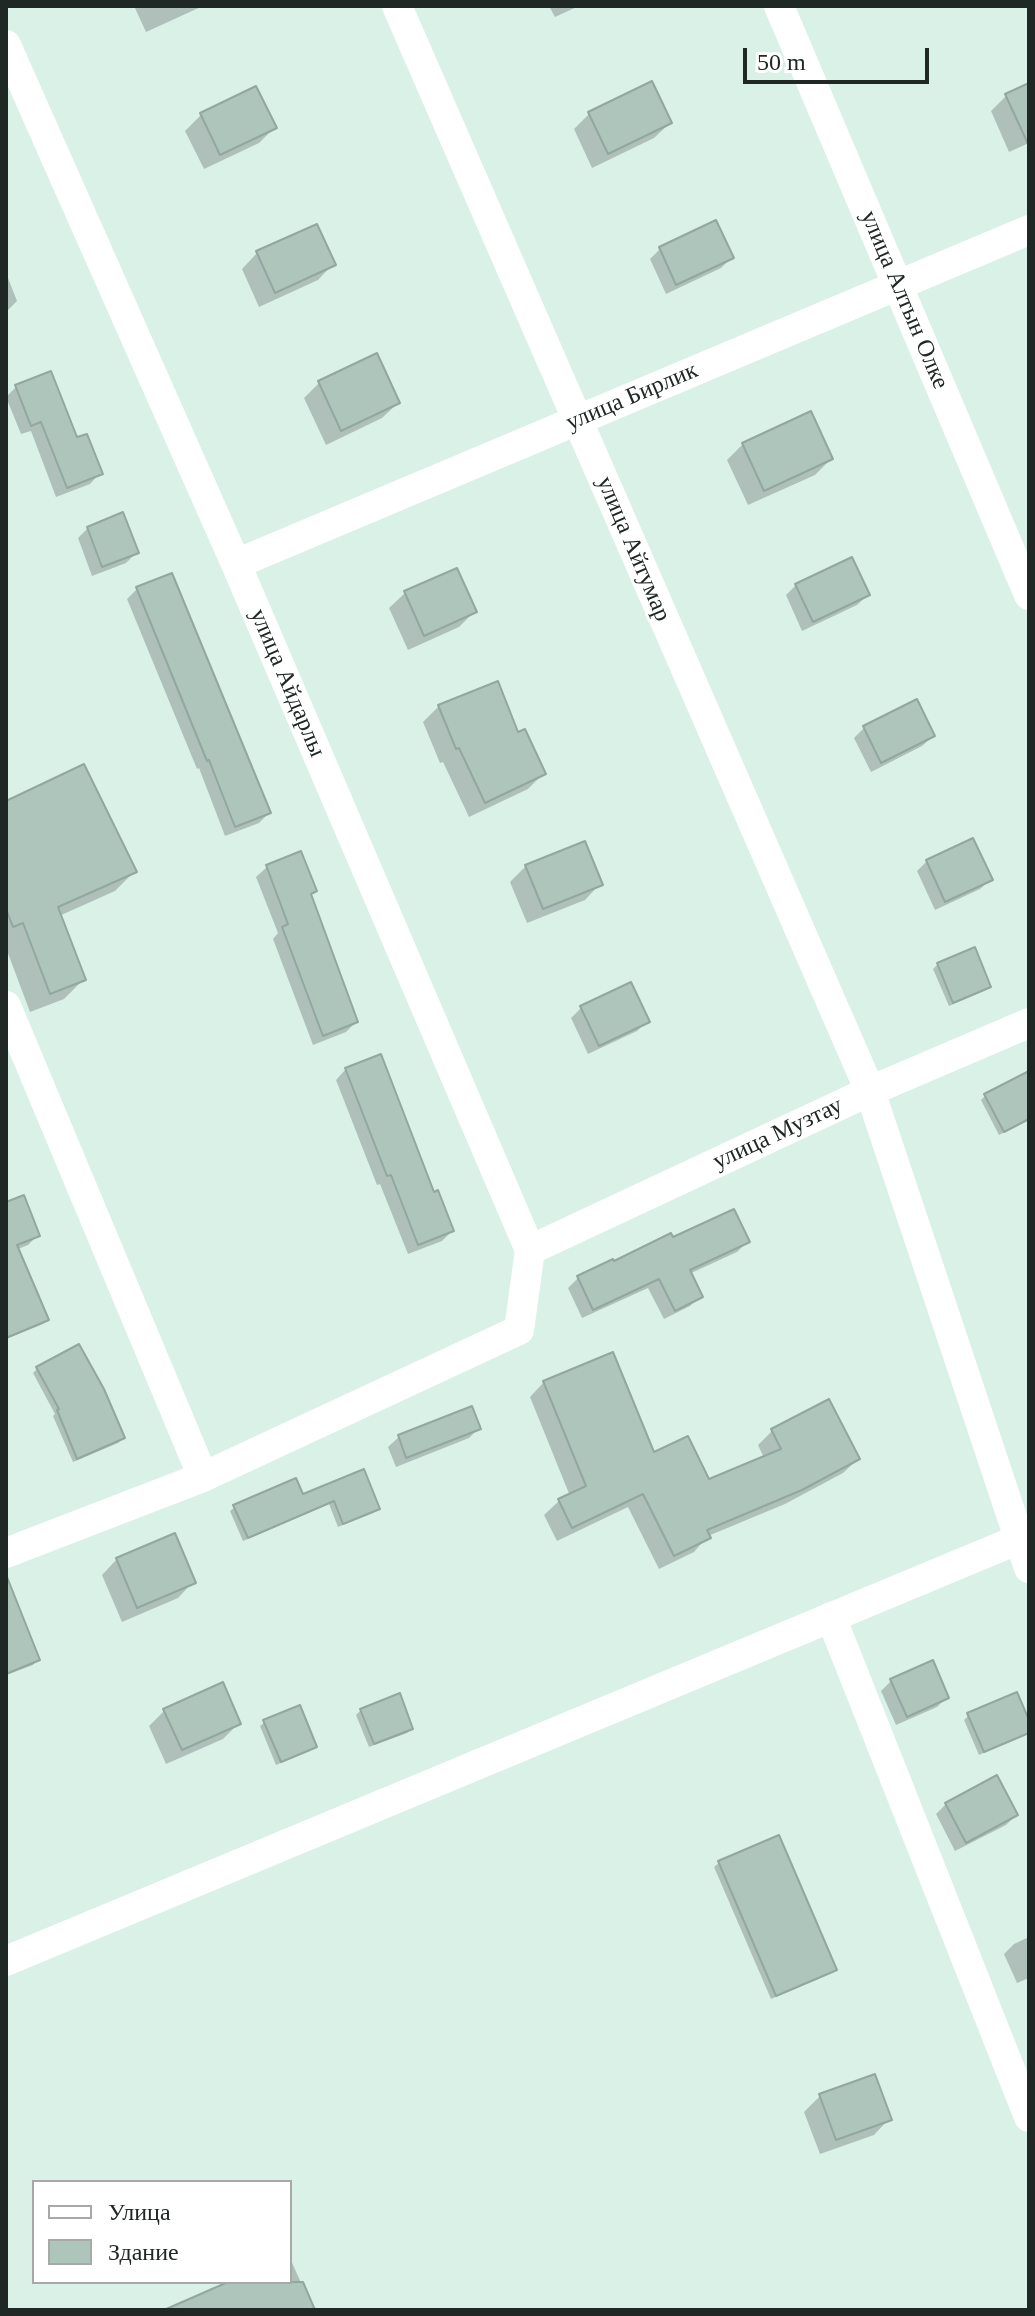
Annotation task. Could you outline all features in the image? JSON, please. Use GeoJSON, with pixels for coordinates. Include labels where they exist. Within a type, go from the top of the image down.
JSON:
{"type":"FeatureCollection","features":[{"type":"Feature","properties":{"kind":"street","name":"улица Айтумар"},"geometry":{"type":"LineString","coordinates":[[397,6],[870,1091],[1023,1537],[1029,1568]]}},
{"type":"Feature","properties":{"kind":"street","name":"улица Алтын Олке"},"geometry":{"type":"LineString","coordinates":[[779,6],[1029,595]]}},
{"type":"Feature","properties":{"kind":"street","name":"улица Айдарлы"},"geometry":{"type":"LineString","coordinates":[[6,45],[236,564],[530,1250]]}},
{"type":"Feature","properties":{"kind":"street","name":"улица Бирлик"},"geometry":{"type":"LineString","coordinates":[[236,564],[1029,230]]}},
{"type":"Feature","properties":{"kind":"street"},"geometry":{"type":"LineString","coordinates":[[6,1006],[203,1477]]}},
{"type":"Feature","properties":{"kind":"street","name":"улица Музтау"},"geometry":{"type":"LineString","coordinates":[[530,1250],[870,1091],[1029,1023]]}},
{"type":"Feature","properties":{"kind":"street"},"geometry":{"type":"LineString","coordinates":[[6,1553],[203,1477],[519,1330],[530,1250]]}},
{"type":"Feature","properties":{"kind":"street"},"geometry":{"type":"LineString","coordinates":[[6,1961],[1023,1537]]}},
{"type":"Feature","properties":{"kind":"street"},"geometry":{"type":"LineString","coordinates":[[831,1617],[1029,2117]]}},
{"type":"Feature","properties":{"kind":"building"},"geometry":{"type":"Polygon","coordinates":[[[652,81],[672,123],[608,154],[588,112],[652,81]]]}},
{"type":"Feature","properties":{"kind":"building"},"geometry":{"type":"Polygon","coordinates":[[[1029,83],[1029,146],[1005,94],[1029,83]]]}},
{"type":"Feature","properties":{"kind":"building"},"geometry":{"type":"Polygon","coordinates":[[[256,86],[277,128],[220,155],[200,113],[256,86]]]}},
{"type":"Feature","properties":{"kind":"building"},"geometry":{"type":"Polygon","coordinates":[[[716,220],[734,258],[676,285],[659,247],[716,220]]]}},
{"type":"Feature","properties":{"kind":"building"},"geometry":{"type":"Polygon","coordinates":[[[317,224],[336,265],[275,293],[256,251],[317,224]]]}},
{"type":"Feature","properties":{"kind":"building"},"geometry":{"type":"Polygon","coordinates":[[[377,353],[400,403],[341,431],[318,381],[377,353]]]}},
{"type":"Feature","properties":{"kind":"building"},"geometry":{"type":"Polygon","coordinates":[[[51,371],[77,437],[87,434],[103,474],[67,488],[41,422],[31,426],[15,385],[51,371]]]}},
{"type":"Feature","properties":{"kind":"building"},"geometry":{"type":"Polygon","coordinates":[[[811,411],[833,459],[764,491],[742,443],[811,411]]]}},
{"type":"Feature","properties":{"kind":"building"},"geometry":{"type":"Polygon","coordinates":[[[123,512],[139,553],[102,567],[87,527],[123,512]]]}},
{"type":"Feature","properties":{"kind":"building"},"geometry":{"type":"Polygon","coordinates":[[[852,557],[870,595],[813,622],[795,584],[852,557]]]}},
{"type":"Feature","properties":{"kind":"building"},"geometry":{"type":"Polygon","coordinates":[[[457,568],[477,612],[424,636],[404,591],[457,568]]]}},
{"type":"Feature","properties":{"kind":"building"},"geometry":{"type":"Polygon","coordinates":[[[172,573],[271,813],[235,827],[136,587],[172,573]]]}},
{"type":"Feature","properties":{"kind":"building"},"geometry":{"type":"Polygon","coordinates":[[[498,681],[518,732],[525,729],[546,774],[485,803],[459,748],[456,749],[438,705],[498,681]]]}},
{"type":"Feature","properties":{"kind":"building"},"geometry":{"type":"Polygon","coordinates":[[[917,699],[935,736],[881,763],[863,726],[917,699]]]}},
{"type":"Feature","properties":{"kind":"building"},"geometry":{"type":"Polygon","coordinates":[[[84,764],[137,872],[58,907],[86,980],[50,994],[23,923],[13,927],[6,909],[6,801],[84,764]]]}},
{"type":"Feature","properties":{"kind":"building"},"geometry":{"type":"Polygon","coordinates":[[[973,838],[993,880],[945,902],[926,860],[973,838]]]}},
{"type":"Feature","properties":{"kind":"building"},"geometry":{"type":"Polygon","coordinates":[[[585,841],[603,885],[543,909],[525,865],[585,841]]]}},
{"type":"Feature","properties":{"kind":"building"},"geometry":{"type":"Polygon","coordinates":[[[301,851],[317,891],[311,894],[358,1022],[323,1036],[282,927],[288,924],[266,865],[301,851]]]}},
{"type":"Feature","properties":{"kind":"building"},"geometry":{"type":"Polygon","coordinates":[[[975,947],[991,987],[953,1003],[937,963],[975,947]]]}},
{"type":"Feature","properties":{"kind":"building"},"geometry":{"type":"Polygon","coordinates":[[[631,982],[650,1022],[599,1046],[580,1006],[631,982]]]}},
{"type":"Feature","properties":{"kind":"building"},"geometry":{"type":"Polygon","coordinates":[[[381,1054],[434,1192],[438,1190],[454,1231],[418,1245],[345,1068],[381,1054]]]}},
{"type":"Feature","properties":{"kind":"building"},"geometry":{"type":"Polygon","coordinates":[[[1029,1071],[1029,1119],[1004,1132],[984,1094],[1029,1071]]]}},
{"type":"Feature","properties":{"kind":"building"},"geometry":{"type":"Polygon","coordinates":[[[24,1195],[40,1236],[17,1245],[49,1320],[6,1338],[6,1202],[24,1195]]]}},
{"type":"Feature","properties":{"kind":"building"},"geometry":{"type":"Polygon","coordinates":[[[734,1209],[750,1242],[690,1270],[703,1297],[675,1311],[659,1279],[593,1310],[577,1276],[671,1233],[673,1237],[734,1209]]]}},
{"type":"Feature","properties":{"kind":"building"},"geometry":{"type":"Polygon","coordinates":[[[79,1344],[104,1389],[125,1438],[77,1459],[59,1409],[36,1367],[79,1344]]]}},
{"type":"Feature","properties":{"kind":"building"},"geometry":{"type":"Polygon","coordinates":[[[613,1352],[654,1452],[688,1436],[709,1479],[781,1449],[771,1429],[829,1399],[860,1459],[802,1490],[707,1530],[711,1538],[674,1556],[643,1494],[572,1528],[558,1499],[586,1486],[543,1381],[613,1352]]]}},
{"type":"Feature","properties":{"kind":"building"},"geometry":{"type":"Polygon","coordinates":[[[472,1406],[481,1429],[406,1458],[398,1435],[472,1406]]]}},
{"type":"Feature","properties":{"kind":"building"},"geometry":{"type":"Polygon","coordinates":[[[364,1469],[380,1509],[343,1524],[334,1501],[248,1538],[233,1505],[296,1478],[303,1494],[364,1469]]]}},
{"type":"Feature","properties":{"kind":"building"},"geometry":{"type":"Polygon","coordinates":[[[175,1533],[196,1583],[137,1608],[116,1558],[175,1533]]]}},
{"type":"Feature","properties":{"kind":"building"},"geometry":{"type":"Polygon","coordinates":[[[6,1578],[40,1660],[6,1674],[6,1578]]]}},
{"type":"Feature","properties":{"kind":"building"},"geometry":{"type":"Polygon","coordinates":[[[933,1660],[949,1698],[907,1717],[890,1679],[933,1660]]]}},
{"type":"Feature","properties":{"kind":"building"},"geometry":{"type":"Polygon","coordinates":[[[223,1682],[241,1724],[182,1750],[163,1709],[223,1682]]]}},
{"type":"Feature","properties":{"kind":"building"},"geometry":{"type":"Polygon","coordinates":[[[1017,1692],[1029,1720],[1029,1733],[984,1752],[967,1713],[1017,1692]]]}},
{"type":"Feature","properties":{"kind":"building"},"geometry":{"type":"Polygon","coordinates":[[[400,1693],[413,1729],[374,1744],[360,1709],[400,1693]]]}},
{"type":"Feature","properties":{"kind":"building"},"geometry":{"type":"Polygon","coordinates":[[[300,1705],[317,1747],[281,1762],[263,1720],[300,1705]]]}},
{"type":"Feature","properties":{"kind":"building"},"geometry":{"type":"Polygon","coordinates":[[[997,1775],[1018,1815],[966,1843],[945,1803],[997,1775]]]}},
{"type":"Feature","properties":{"kind":"building"},"geometry":{"type":"Polygon","coordinates":[[[779,1835],[837,1970],[776,1996],[718,1861],[779,1835]]]}},
{"type":"Feature","properties":{"kind":"building"},"geometry":{"type":"Polygon","coordinates":[[[875,2074],[892,2120],[836,2140],[819,2094],[875,2074]]]}},
{"type":"Feature","properties":{"kind":"building"},"geometry":{"type":"Polygon","coordinates":[[[303,2282],[315,2310],[164,2310],[223,2284],[303,2282]]]}}]}
